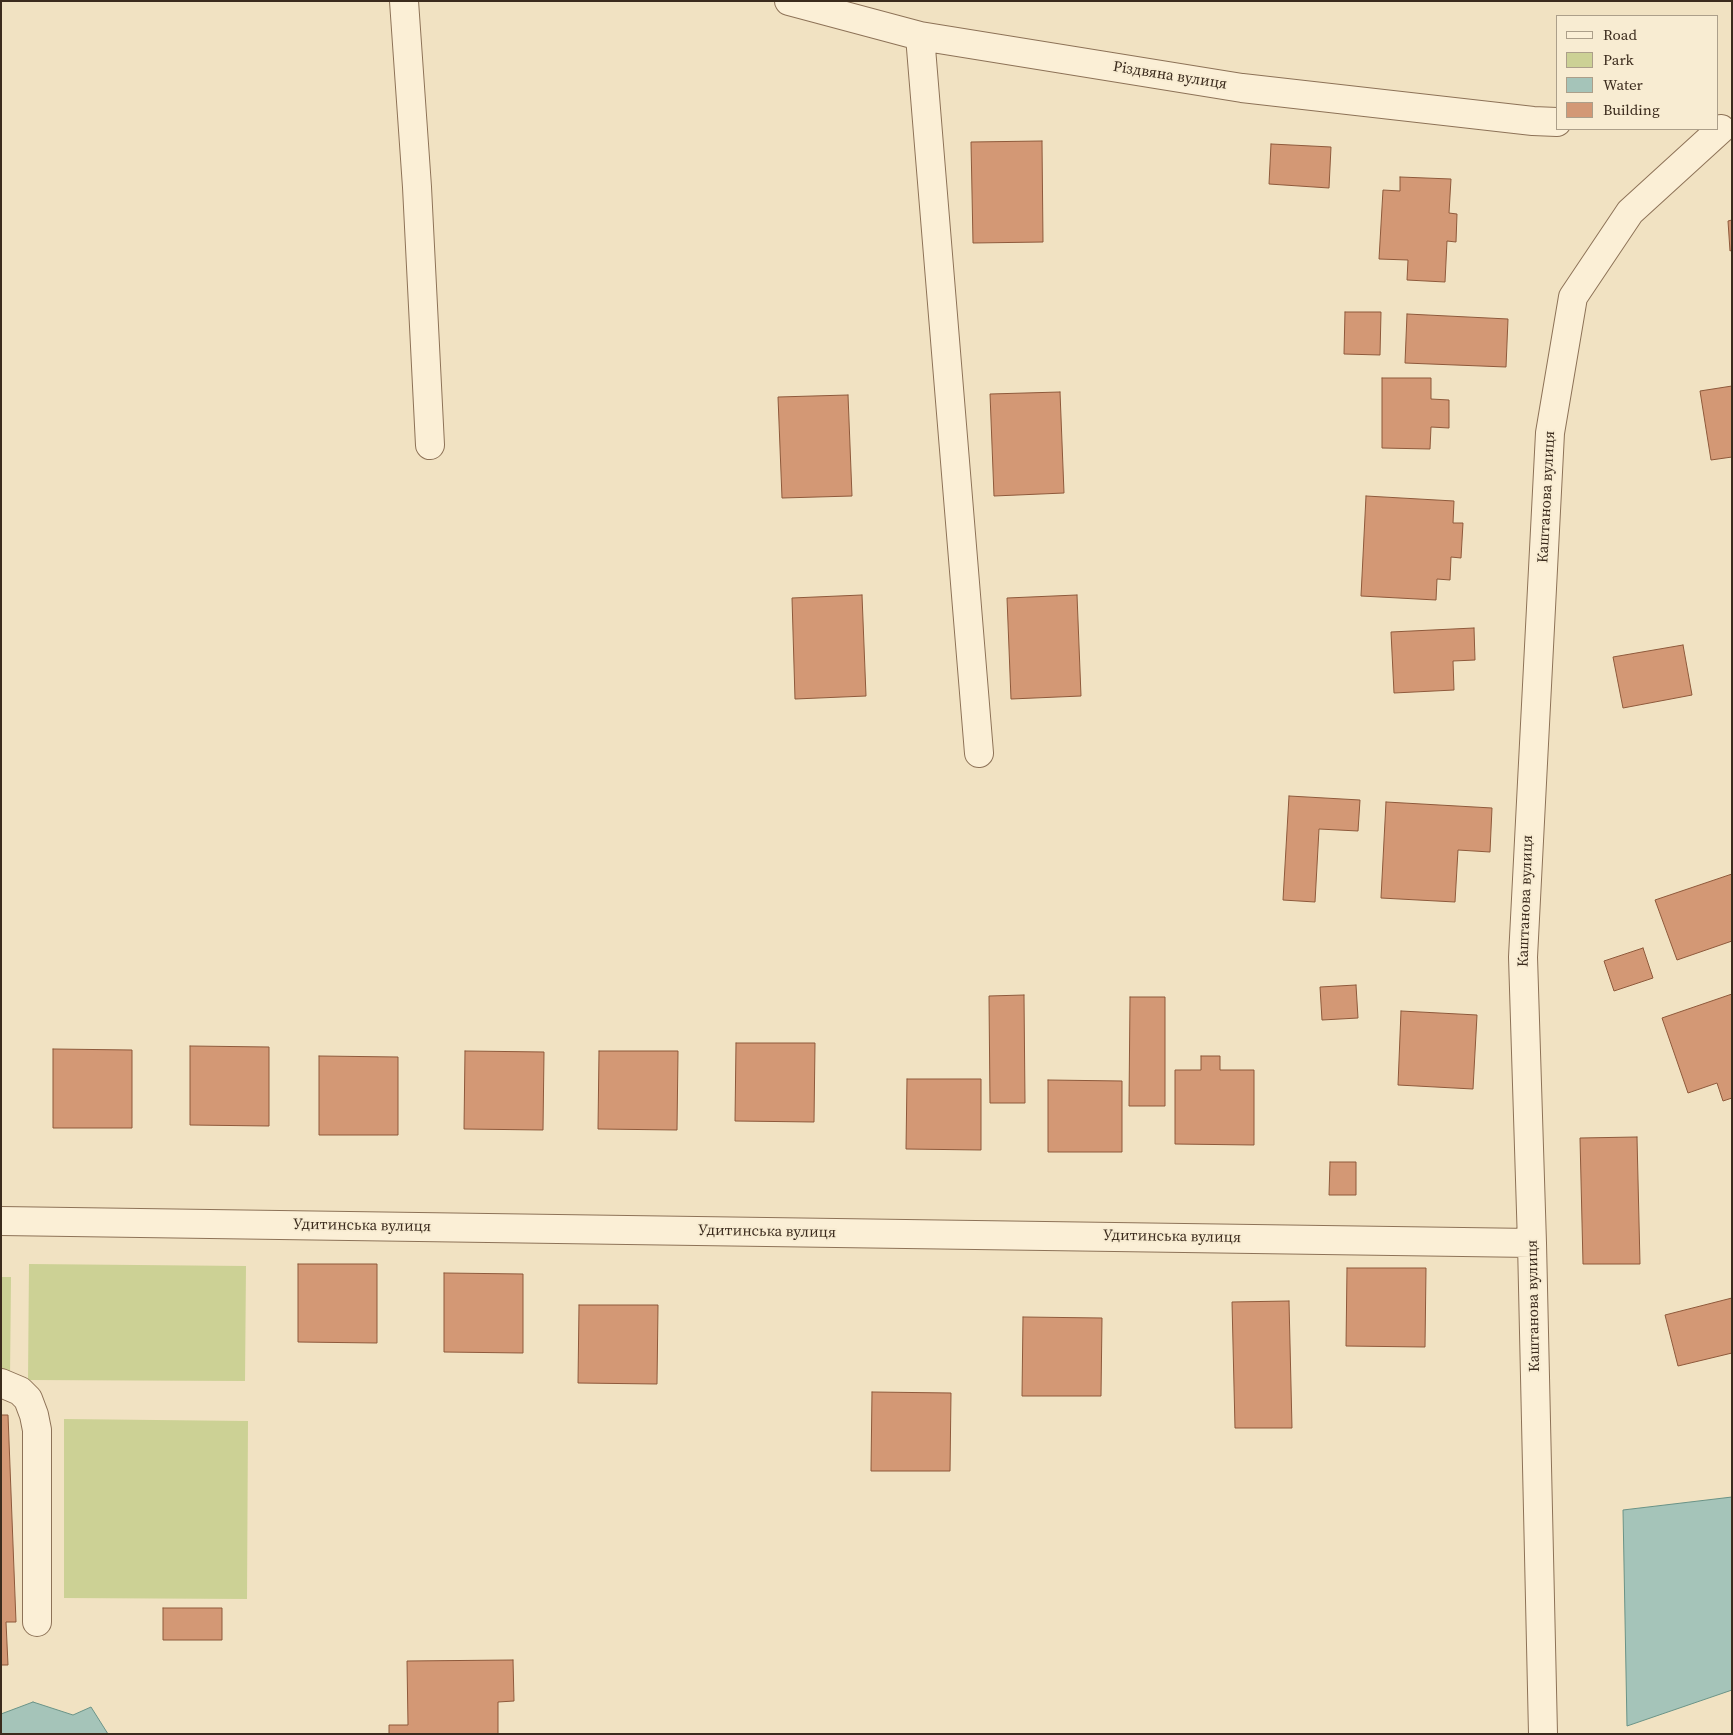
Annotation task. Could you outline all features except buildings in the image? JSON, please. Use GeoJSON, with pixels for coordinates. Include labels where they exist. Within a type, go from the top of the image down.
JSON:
{"type":"FeatureCollection","features":[{"type":"Feature","properties":{"kind":"street"},"geometry":{"type":"LineString","coordinates":[[404,1],[417,187],[430,445]]}},
{"type":"Feature","properties":{"kind":"street","name":"Різдвяна вулиця"},"geometry":{"type":"LineString","coordinates":[[789,1],[920,36],[1242,88],[1533,121],[1556,122]]}},
{"type":"Feature","properties":{"kind":"street"},"geometry":{"type":"LineString","coordinates":[[920,36],[979,753]]}},
{"type":"Feature","properties":{"kind":"street","name":"Каштанова вулиця"},"geometry":{"type":"LineString","coordinates":[[1543,1734],[1532,1242],[1523,957],[1549,443],[1573,297],[1630,212],[1723,127]]}},
{"type":"Feature","properties":{"kind":"street","name":"Удитинська вулиця"},"geometry":{"type":"LineString","coordinates":[[1,1221],[1532,1242]]}},
{"type":"Feature","properties":{"kind":"street"},"geometry":{"type":"LineString","coordinates":[[1,1383],[20,1390],[28,1399],[37,1430],[38,1622]]}},
{"type":"Feature","properties":{"kind":"green space"},"geometry":{"type":"Polygon","coordinates":[[[29,1264],[246,1266],[245,1381],[28,1380],[29,1264]]]}},
{"type":"Feature","properties":{"kind":"green space"},"geometry":{"type":"Polygon","coordinates":[[[1,1277],[11,1277],[10,1377],[1,1377],[1,1277]]]}},
{"type":"Feature","properties":{"kind":"green space"},"geometry":{"type":"Polygon","coordinates":[[[64,1419],[248,1421],[247,1599],[64,1598],[64,1419]]]}},
{"type":"Feature","properties":{"kind":"water"},"geometry":{"type":"Polygon","coordinates":[[[1732,1497],[1732,1690],[1627,1726],[1623,1510],[1732,1497]]]}},
{"type":"Feature","properties":{"kind":"water"},"geometry":{"type":"Polygon","coordinates":[[[33,1702],[73,1715],[91,1707],[108,1734],[1,1734],[1,1714],[33,1702]]]}}]}
